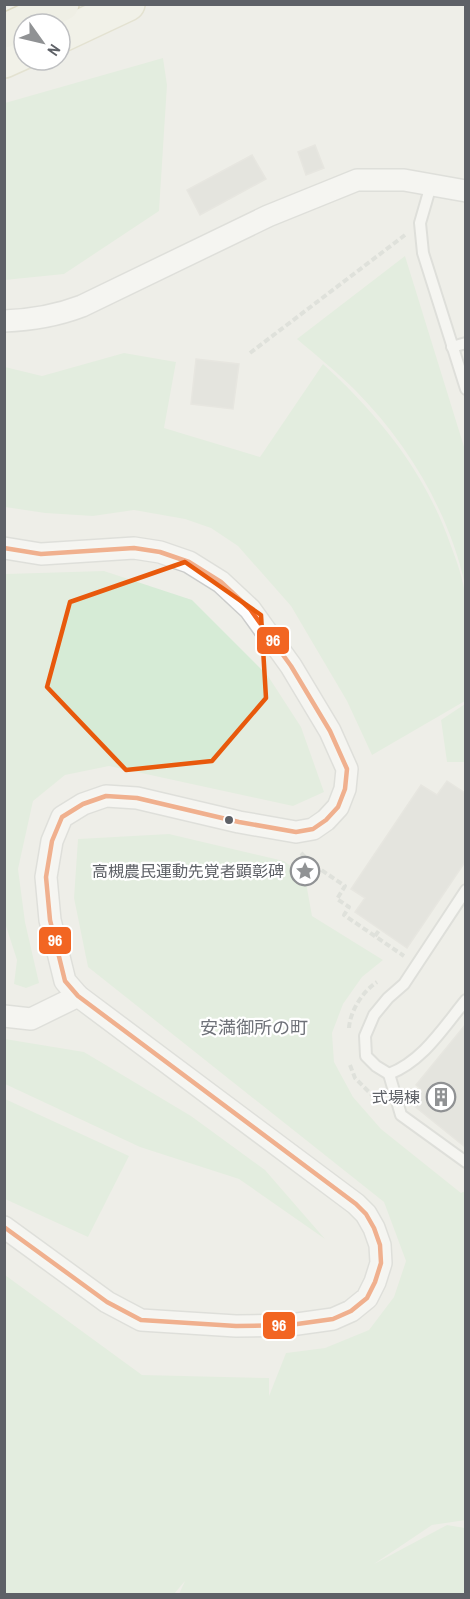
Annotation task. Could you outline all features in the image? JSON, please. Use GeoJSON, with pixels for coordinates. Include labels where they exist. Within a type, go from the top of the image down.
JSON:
{"type":"FeatureCollection","features":[{"type":"Feature","properties":{"kind":"highway"},"geometry":{"type":"LineString","coordinates":[[4,32],[62,4]]}},
{"type":"Feature","properties":{"kind":"main road"},"geometry":{"type":"LineString","coordinates":[[72,30],[128,4]]}},
{"type":"Feature","properties":{"kind":"street"},"geometry":{"type":"LineString","coordinates":[[4,321],[35,320],[82,306],[268,216],[357,180],[404,180],[465,191]]}},
{"type":"Feature","properties":{"kind":"street"},"geometry":{"type":"LineString","coordinates":[[4,548],[41,554],[134,548],[160,552],[189,562],[221,582],[250,609],[291,666],[330,731],[346,769],[345,789],[338,807],[326,820],[313,829],[280,830],[137,798],[106,796],[83,804],[62,817],[52,841],[46,877],[50,920],[65,981],[78,996],[356,1204],[366,1214],[374,1228],[380,1245],[381,1263],[367,1298],[351,1311],[333,1319],[290,1325],[236,1326],[141,1320],[106,1302],[4,1227]]}},
{"type":"Feature","properties":{"kind":"street"},"geometry":{"type":"LineString","coordinates":[[4,1016],[31,1019],[78,996]]}},
{"type":"Feature","properties":{"kind":"lane"},"geometry":{"type":"LineString","coordinates":[[430,185],[420,223],[423,253],[465,389]]}},
{"type":"Feature","properties":{"kind":"lane"},"geometry":{"type":"LineString","coordinates":[[452,347],[465,343]]}},
{"type":"Feature","properties":{"kind":"lane"},"geometry":{"type":"LineString","coordinates":[[465,890],[404,984],[374,1015],[365,1036],[366,1056],[389,1074],[401,1115],[465,1162]]}},
{"type":"Feature","properties":{"kind":"lane"},"geometry":{"type":"LineString","coordinates":[[389,1074],[403,1069],[417,1059],[465,1000]]}},
{"type":"Feature","properties":{"kind":"path"},"geometry":{"type":"LineString","coordinates":[[250,353],[397,241]]}},
{"type":"Feature","properties":{"kind":"path"},"geometry":{"type":"LineString","coordinates":[[311,863],[345,886],[337,899],[350,907],[344,915],[405,957],[399,965]]}},
{"type":"Feature","properties":{"kind":"path"},"geometry":{"type":"LineString","coordinates":[[375,936],[380,929]]}},
{"type":"Feature","properties":{"kind":"highlighted area"},"geometry":{"type":"Polygon","coordinates":[[[185,562],[261,615],[266,698],[212,761],[126,770],[47,687],[70,602],[185,562]]]}},
{"type":"Feature","properties":{"kind":"green space"},"geometry":{"type":"Polygon","coordinates":[[[163,58],[167,85],[159,211],[64,274],[5,280],[5,103],[163,58]]]}},
{"type":"Feature","properties":{"kind":"green space"},"geometry":{"type":"Polygon","coordinates":[[[405,256],[465,450],[465,585],[449,531],[424,480],[409,456],[393,433],[356,391],[297,339],[405,256]]]}},
{"type":"Feature","properties":{"kind":"green space"},"geometry":{"type":"Polygon","coordinates":[[[124,353],[176,362],[164,428],[260,457],[323,364],[344,383],[399,447],[441,519],[461,576],[466,600],[465,701],[372,755],[347,701],[291,606],[238,546],[211,528],[185,519],[134,510],[93,516],[45,513],[5,507],[5,367],[42,376],[124,353]]]}},
{"type":"Feature","properties":{"kind":"green space"},"geometry":{"type":"Polygon","coordinates":[[[104,571],[192,600],[268,676],[301,727],[324,792],[293,806],[109,766],[65,775],[33,801],[18,869],[25,922],[39,983],[26,988],[14,984],[17,960],[5,923],[5,574],[104,571]]]}},
{"type":"Feature","properties":{"kind":"green space"},"geometry":{"type":"Polygon","coordinates":[[[465,704],[465,762],[447,762],[441,720],[465,704]]]}},
{"type":"Feature","properties":{"kind":"green space"},"geometry":{"type":"Polygon","coordinates":[[[169,834],[284,861],[305,877],[312,916],[383,960],[362,977],[343,1004],[332,1033],[334,1062],[353,1097],[381,1129],[461,1193],[465,1191],[466,1520],[432,1525],[374,1564],[447,1525],[465,1528],[465,1594],[179,1594],[185,1581],[174,1594],[5,1594],[5,1275],[142,1375],[269,1378],[269,1396],[286,1353],[325,1348],[369,1330],[394,1297],[406,1261],[384,1202],[88,967],[74,898],[78,839],[169,834]]]}},
{"type":"Feature","properties":{"kind":"green space"},"geometry":{"type":"Polygon","coordinates":[[[5,1039],[84,1052],[191,1116],[265,1170],[325,1239],[239,1179],[140,1147],[5,1084],[5,1039]]]}},
{"type":"Feature","properties":{"kind":"green space"},"geometry":{"type":"Polygon","coordinates":[[[5,1099],[129,1156],[88,1237],[5,1199],[5,1099]]]}},
{"type":"Feature","properties":{"kind":"building"},"geometry":{"type":"Polygon","coordinates":[[[315,145],[324,168],[306,175],[298,152],[315,145]]]}},
{"type":"Feature","properties":{"kind":"building"},"geometry":{"type":"Polygon","coordinates":[[[252,155],[266,179],[200,215],[187,190],[252,155]]]}},
{"type":"Feature","properties":{"kind":"building"},"geometry":{"type":"Polygon","coordinates":[[[196,359],[239,364],[233,409],[191,404],[196,359]]]}},
{"type":"Feature","properties":{"kind":"building"},"geometry":{"type":"Polygon","coordinates":[[[447,781],[465,793],[465,862],[407,948],[355,912],[365,898],[351,889],[421,785],[437,795],[447,781]]]}},
{"type":"Feature","properties":{"kind":"building","name":"式場棟"},"geometry":{"type":"Polygon","coordinates":[[[465,1025],[465,1147],[412,1104],[422,1090],[416,1085],[465,1025]]]}},
{"type":"Feature","properties":{"kind":"transit line","name":"96"},"geometry":{"type":"LineString","coordinates":[[4,548],[41,554],[134,548],[160,552],[189,562],[221,582],[250,609],[291,666],[330,731],[347,769],[345,789],[338,807],[326,820],[313,829],[296,832],[239,822],[137,798],[106,796],[83,804],[62,817],[52,841],[46,877],[50,920],[65,981],[78,996],[356,1204],[366,1214],[374,1228],[380,1245],[381,1263],[367,1298],[351,1311],[333,1319],[290,1325],[236,1326],[141,1320],[107,1302],[4,1227]]}},
{"type":"Feature","properties":{"kind":"place","name":"高槻農民運動先覚者顕彰碑"},"geometry":{"type":"Point","coordinates":[305,871]}},
{"type":"Feature","properties":{"kind":"place","name":"式場棟"},"geometry":{"type":"Point","coordinates":[441,1097]}},
{"type":"Feature","properties":{"kind":"district","name":"安満御所の町"},"geometry":{"type":"Point","coordinates":[254,1028]}}]}
